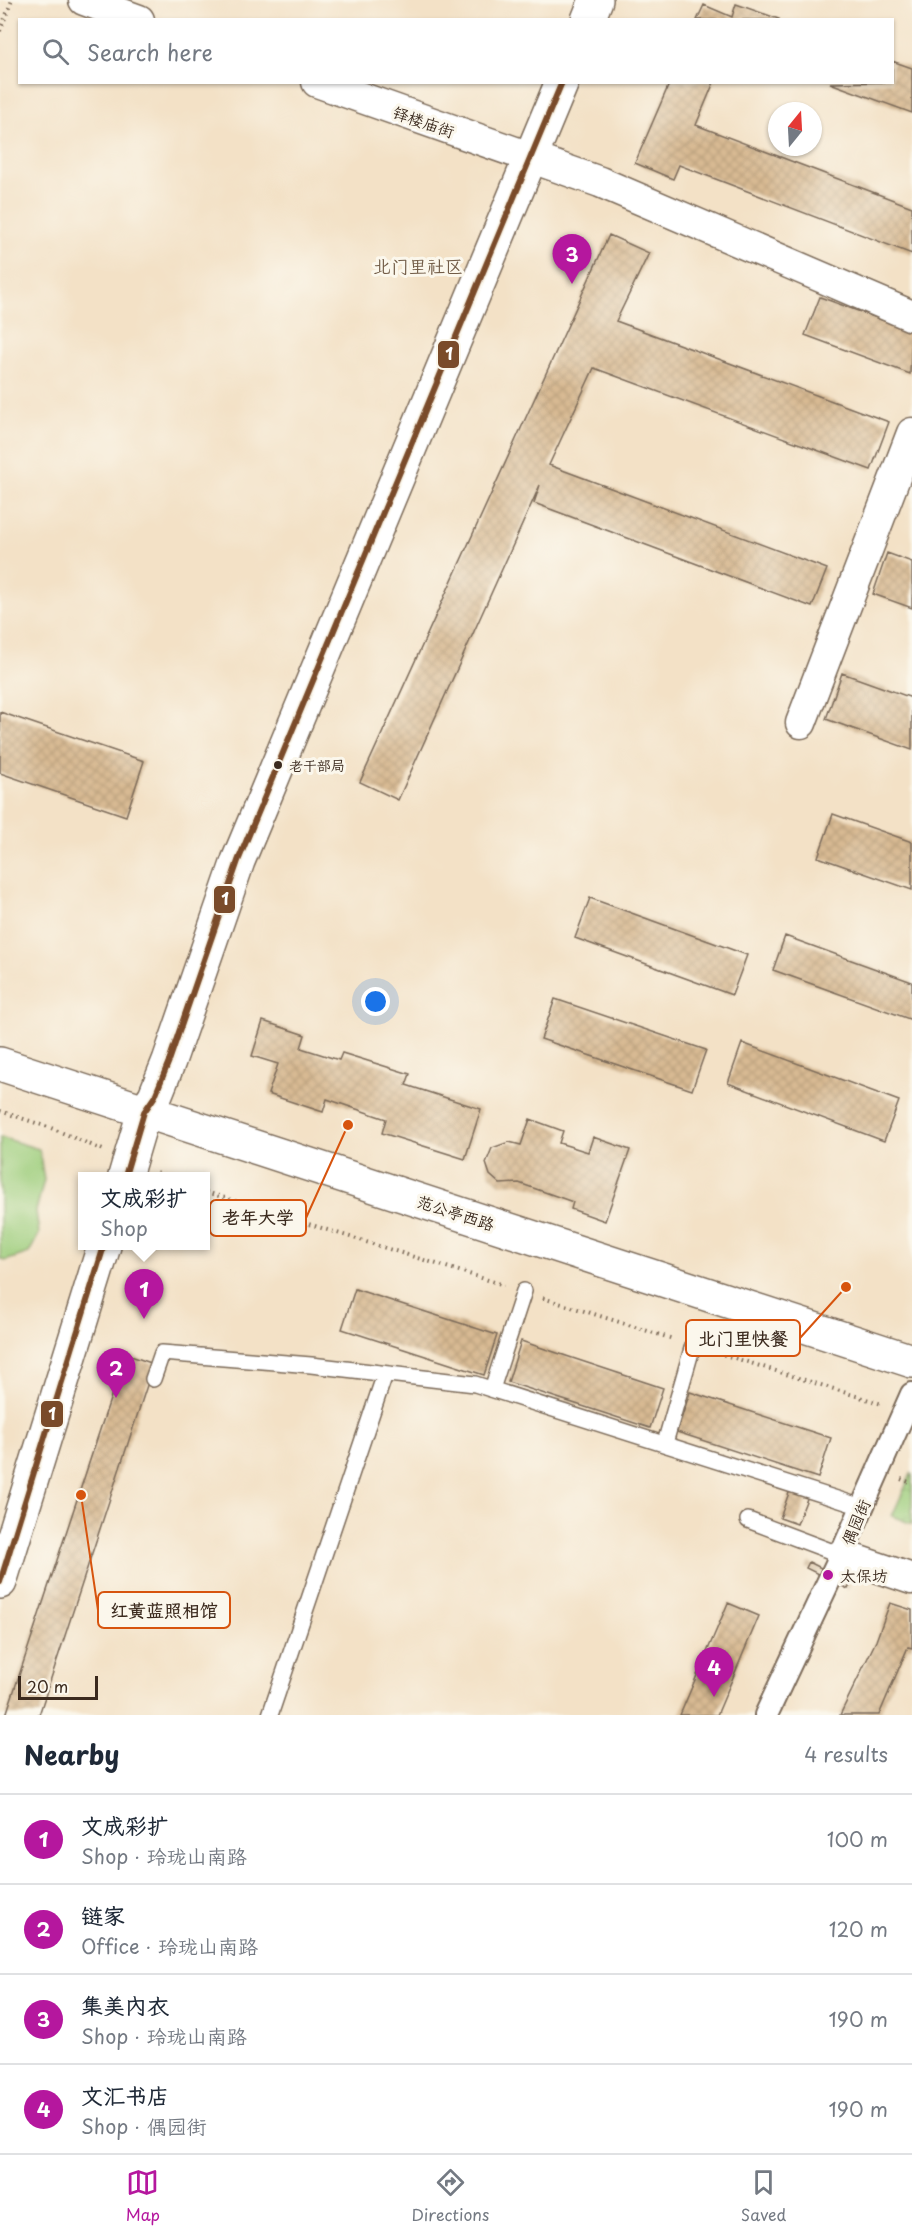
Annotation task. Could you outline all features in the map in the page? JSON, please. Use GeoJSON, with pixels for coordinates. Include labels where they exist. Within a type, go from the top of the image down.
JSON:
{"type":"FeatureCollection","features":[{"type":"Feature","properties":{"kind":"main road"},"geometry":{"type":"LineString","coordinates":[[589,18],[596,0]]}},
{"type":"Feature","properties":{"kind":"main road"},"geometry":{"type":"LineString","coordinates":[[126,1172],[142,1120],[155,1096],[169,1061],[238,861],[532,159],[561,84]]}},
{"type":"Feature","properties":{"kind":"main road","name":"范公亭西路"},"geometry":{"type":"LineString","coordinates":[[0,1064],[142,1120],[909,1395]]}},
{"type":"Feature","properties":{"kind":"main road","name":"范公亭西路"},"geometry":{"type":"LineString","coordinates":[[0,1083],[142,1120],[912,1361]]}},
{"type":"Feature","properties":{"kind":"main road"},"geometry":{"type":"LineString","coordinates":[[0,1582],[102,1250]]}},
{"type":"Feature","properties":{"kind":"street"},"geometry":{"type":"LineString","coordinates":[[84,0],[134,18]]}},
{"type":"Feature","properties":{"kind":"street","name":"铎楼庙街"},"geometry":{"type":"LineString","coordinates":[[323,84],[600,182],[912,316]]}},
{"type":"Feature","properties":{"kind":"street"},"geometry":{"type":"LineString","coordinates":[[801,723],[912,434]]}},
{"type":"Feature","properties":{"kind":"street","name":"偶园街"},"geometry":{"type":"LineString","coordinates":[[766,1715],[841,1556],[909,1395]]}},
{"type":"Feature","properties":{"kind":"street"},"geometry":{"type":"LineString","coordinates":[[841,1556],[912,1579]]}},
{"type":"Feature","properties":{"kind":"lane"},"geometry":{"type":"LineString","coordinates":[[492,1389],[524,1292]]}},
{"type":"Feature","properties":{"kind":"lane"},"geometry":{"type":"LineString","coordinates":[[664,1443],[693,1345]]}},
{"type":"Feature","properties":{"kind":"lane"},"geometry":{"type":"LineString","coordinates":[[153,1379],[162,1353],[475,1384],[862,1507]]}},
{"type":"Feature","properties":{"kind":"lane"},"geometry":{"type":"LineString","coordinates":[[270,1715],[385,1374]]}},
{"type":"Feature","properties":{"kind":"lane"},"geometry":{"type":"LineString","coordinates":[[748,1520],[841,1556]]}},
{"type":"Feature","properties":{"kind":"path"},"geometry":{"type":"LineString","coordinates":[[0,31],[12,0]]}},
{"type":"Feature","properties":{"kind":"path"},"geometry":{"type":"LineString","coordinates":[[0,1111],[51,1128]]}},
{"type":"Feature","properties":{"kind":"path"},"geometry":{"type":"LineString","coordinates":[[842,1392],[909,1395]]}},
{"type":"Feature","properties":{"kind":"green space"},"geometry":{"type":"Polygon","coordinates":[[[0,1137],[39,1149],[44,1180],[36,1211],[39,1234],[29,1253],[5,1261],[0,1259],[0,1137]]]}},
{"type":"Feature","properties":{"kind":"green space"},"geometry":{"type":"Polygon","coordinates":[[[912,1472],[912,1524],[892,1516],[912,1472]]]}},
{"type":"Feature","properties":{"kind":"building"},"geometry":{"type":"Polygon","coordinates":[[[736,4],[776,18],[698,18],[704,5],[732,17],[736,4]]]}},
{"type":"Feature","properties":{"kind":"building"},"geometry":{"type":"Polygon","coordinates":[[[894,62],[912,68],[912,113],[833,84],[894,84],[894,62]]]}},
{"type":"Feature","properties":{"kind":"building"},"geometry":{"type":"Polygon","coordinates":[[[669,84],[713,84],[696,125],[768,152],[768,156],[778,156],[912,207],[912,254],[679,165],[673,179],[635,163],[669,84]]]}},
{"type":"Feature","properties":{"kind":"building"},"geometry":{"type":"Polygon","coordinates":[[[609,235],[649,253],[616,321],[889,422],[871,470],[594,368],[549,465],[827,569],[812,607],[534,503],[540,485],[398,800],[360,782],[609,235]]]}},
{"type":"Feature","properties":{"kind":"building"},"geometry":{"type":"Polygon","coordinates":[[[820,297],[912,331],[910,374],[805,335],[820,297]]]}},
{"type":"Feature","properties":{"kind":"building"},"geometry":{"type":"Polygon","coordinates":[[[887,553],[912,562],[912,608],[873,594],[887,553]]]}},
{"type":"Feature","properties":{"kind":"building"},"geometry":{"type":"Polygon","coordinates":[[[842,673],[912,698],[912,750],[826,719],[842,673]]]}},
{"type":"Feature","properties":{"kind":"building"},"geometry":{"type":"Polygon","coordinates":[[[0,712],[144,761],[126,816],[0,773],[0,712]]]}},
{"type":"Feature","properties":{"kind":"building"},"geometry":{"type":"Polygon","coordinates":[[[833,814],[912,842],[912,890],[818,857],[833,814]]]}},
{"type":"Feature","properties":{"kind":"building"},"geometry":{"type":"Polygon","coordinates":[[[590,898],[747,955],[732,995],[575,938],[590,898]]]}},
{"type":"Feature","properties":{"kind":"building"},"geometry":{"type":"Polygon","coordinates":[[[785,936],[912,982],[912,1020],[773,970],[785,936]]]}},
{"type":"Feature","properties":{"kind":"building"},"geometry":{"type":"Polygon","coordinates":[[[555,999],[706,1050],[692,1090],[541,1039],[555,999]]]}},
{"type":"Feature","properties":{"kind":"building"},"geometry":{"type":"Polygon","coordinates":[[[263,1021],[305,1035],[301,1048],[339,1060],[342,1053],[410,1074],[406,1085],[481,1109],[465,1159],[382,1133],[386,1119],[327,1099],[323,1112],[268,1094],[278,1064],[252,1056],[263,1021]]]}},
{"type":"Feature","properties":{"kind":"building"},"geometry":{"type":"Polygon","coordinates":[[[742,1043],[899,1101],[884,1141],[728,1083],[742,1043]]]}},
{"type":"Feature","properties":{"kind":"building"},"geometry":{"type":"Polygon","coordinates":[[[530,1119],[563,1131],[559,1143],[588,1152],[593,1137],[630,1150],[605,1221],[571,1209],[573,1202],[519,1183],[500,1184],[490,1175],[486,1163],[492,1148],[509,1142],[521,1145],[530,1119]]]}},
{"type":"Feature","properties":{"kind":"building"},"geometry":{"type":"Polygon","coordinates":[[[355,1289],[497,1335],[484,1375],[342,1329],[355,1289]]]}},
{"type":"Feature","properties":{"kind":"building"},"geometry":{"type":"Polygon","coordinates":[[[521,1341],[663,1388],[650,1428],[508,1382],[521,1341]]]}},
{"type":"Feature","properties":{"kind":"building"},"geometry":{"type":"Polygon","coordinates":[[[125,1354],[154,1364],[39,1715],[6,1715],[125,1354]]]}},
{"type":"Feature","properties":{"kind":"building"},"geometry":{"type":"Polygon","coordinates":[[[690,1392],[831,1438],[818,1478],[677,1432],[690,1392]]]}},
{"type":"Feature","properties":{"kind":"building"},"geometry":{"type":"Polygon","coordinates":[[[790,1490],[808,1496],[797,1524],[780,1518],[790,1490]]]}},
{"type":"Feature","properties":{"kind":"building","name":"太保坊"},"geometry":{"type":"Polygon","coordinates":[[[809,1562],[851,1583],[848,1589],[806,1568],[809,1562]]]}},
{"type":"Feature","properties":{"kind":"building"},"geometry":{"type":"Polygon","coordinates":[[[728,1603],[759,1616],[717,1715],[680,1715],[728,1603]]]}},
{"type":"Feature","properties":{"kind":"building"},"geometry":{"type":"Polygon","coordinates":[[[890,1603],[912,1610],[912,1648],[908,1647],[879,1715],[840,1715],[876,1641],[890,1603]]]}},
{"type":"Feature","properties":{"kind":"transit line","name":"1"},"geometry":{"type":"LineString","coordinates":[[126,1172],[144,1112],[155,1096],[169,1061],[238,861],[561,84]]}},
{"type":"Feature","properties":{"kind":"transit line","name":"1"},"geometry":{"type":"LineString","coordinates":[[0,1582],[103,1250]]}},
{"type":"Feature","properties":{"kind":"place","name":"集美内衣"},"geometry":{"type":"Point","coordinates":[572,284]}},
{"type":"Feature","properties":{"kind":"place","name":"老干部局"},"geometry":{"type":"Point","coordinates":[278,765]}},
{"type":"Feature","properties":{"kind":"place","name":"老年大学"},"geometry":{"type":"Point","coordinates":[348,1125]}},
{"type":"Feature","properties":{"kind":"place","name":"北门里快餐"},"geometry":{"type":"Point","coordinates":[846,1287]}},
{"type":"Feature","properties":{"kind":"place","name":"文成彩扩"},"geometry":{"type":"Point","coordinates":[144,1319]}},
{"type":"Feature","properties":{"kind":"place","name":"链家"},"geometry":{"type":"Point","coordinates":[116,1398]}},
{"type":"Feature","properties":{"kind":"place","name":"红黄蓝照相馆"},"geometry":{"type":"Point","coordinates":[81,1495]}},
{"type":"Feature","properties":{"kind":"place","name":"太保坊"},"geometry":{"type":"Point","coordinates":[828,1575]}},
{"type":"Feature","properties":{"kind":"place","name":"文汇书店"},"geometry":{"type":"Point","coordinates":[714,1697]}},
{"type":"Feature","properties":{"kind":"district","name":"北门里社区"},"geometry":{"type":"Point","coordinates":[418,265]}}]}
